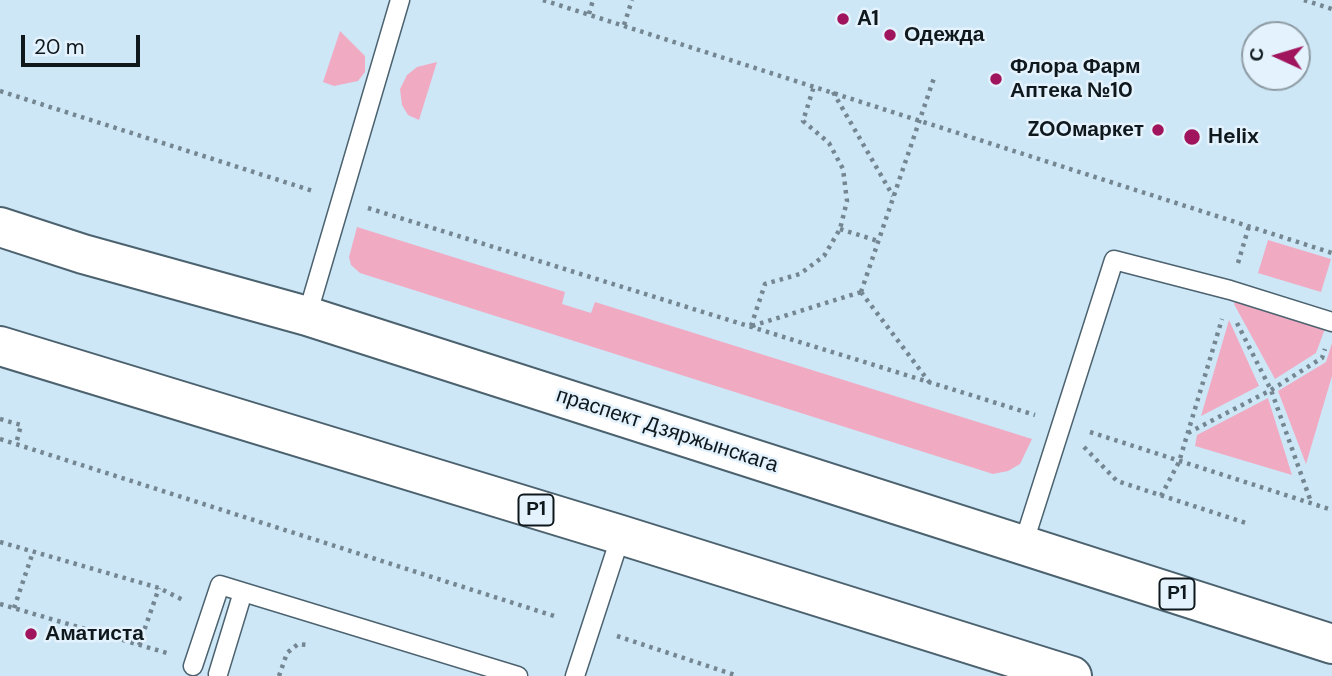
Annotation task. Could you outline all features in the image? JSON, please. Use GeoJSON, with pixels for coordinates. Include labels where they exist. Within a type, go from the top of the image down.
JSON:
{"type":"FeatureCollection","features":[{"type":"Feature","properties":{"kind":"main road","name":"праспект Дзяржынскага"},"geometry":{"type":"LineString","coordinates":[[0,227],[83,254],[307,316],[1332,644]]}},
{"type":"Feature","properties":{"kind":"main road","name":"Р1"},"geometry":{"type":"LineString","coordinates":[[0,346],[1072,676]]}},
{"type":"Feature","properties":{"kind":"lane"},"geometry":{"type":"LineString","coordinates":[[307,316],[400,0]]}},
{"type":"Feature","properties":{"kind":"lane"},"geometry":{"type":"LineString","coordinates":[[1023,545],[1114,260],[1228,296],[1332,322]]}},
{"type":"Feature","properties":{"kind":"lane"},"geometry":{"type":"LineString","coordinates":[[575,676],[621,535]]}},
{"type":"Feature","properties":{"kind":"lane"},"geometry":{"type":"LineString","coordinates":[[191,662],[220,585],[518,676]]}},
{"type":"Feature","properties":{"kind":"lane"},"geometry":{"type":"LineString","coordinates":[[218,674],[243,592]]}},
{"type":"Feature","properties":{"kind":"path"},"geometry":{"type":"LineString","coordinates":[[543,0],[1332,253]]}},
{"type":"Feature","properties":{"kind":"path"},"geometry":{"type":"LineString","coordinates":[[589,14],[593,0]]}},
{"type":"Feature","properties":{"kind":"path"},"geometry":{"type":"LineString","coordinates":[[624,25],[632,0]]}},
{"type":"Feature","properties":{"kind":"path"},"geometry":{"type":"LineString","coordinates":[[1304,0],[1332,9]]}},
{"type":"Feature","properties":{"kind":"path"},"geometry":{"type":"LineString","coordinates":[[861,292],[934,78]]}},
{"type":"Feature","properties":{"kind":"path"},"geometry":{"type":"LineString","coordinates":[[751,326],[765,284],[800,274],[824,256],[840,229],[847,201],[843,169],[829,143],[803,121],[814,86]]}},
{"type":"Feature","properties":{"kind":"path"},"geometry":{"type":"LineString","coordinates":[[0,91],[1332,510]]}},
{"type":"Feature","properties":{"kind":"path"},"geometry":{"type":"LineString","coordinates":[[832,92],[893,197]]}},
{"type":"Feature","properties":{"kind":"path"},"geometry":{"type":"LineString","coordinates":[[1161,496],[1179,462],[1249,226]]}},
{"type":"Feature","properties":{"kind":"path"},"geometry":{"type":"LineString","coordinates":[[840,229],[878,241]]}},
{"type":"Feature","properties":{"kind":"path"},"geometry":{"type":"LineString","coordinates":[[751,326],[861,292]]}},
{"type":"Feature","properties":{"kind":"path"},"geometry":{"type":"LineString","coordinates":[[861,292],[930,383]]}},
{"type":"Feature","properties":{"kind":"path"},"geometry":{"type":"LineString","coordinates":[[1228,296],[1271,390],[1311,503]]}},
{"type":"Feature","properties":{"kind":"path"},"geometry":{"type":"LineString","coordinates":[[1188,434],[1271,390],[1322,358]]}},
{"type":"Feature","properties":{"kind":"path"},"geometry":{"type":"LineString","coordinates":[[0,419],[21,425],[16,444]]}},
{"type":"Feature","properties":{"kind":"path"},"geometry":{"type":"LineString","coordinates":[[1062,423],[1117,481],[1249,524]]}},
{"type":"Feature","properties":{"kind":"path"},"geometry":{"type":"LineString","coordinates":[[0,439],[554,615]]}},
{"type":"Feature","properties":{"kind":"path"},"geometry":{"type":"LineString","coordinates":[[0,542],[159,588],[185,600],[190,611]]}},
{"type":"Feature","properties":{"kind":"path"},"geometry":{"type":"LineString","coordinates":[[13,608],[33,552]]}},
{"type":"Feature","properties":{"kind":"path"},"geometry":{"type":"LineString","coordinates":[[139,645],[159,588]]}},
{"type":"Feature","properties":{"kind":"path"},"geometry":{"type":"LineString","coordinates":[[0,604],[191,662]]}},
{"type":"Feature","properties":{"kind":"path"},"geometry":{"type":"LineString","coordinates":[[612,635],[738,676]]}},
{"type":"Feature","properties":{"kind":"path"},"geometry":{"type":"LineString","coordinates":[[279,676],[287,653],[298,644],[315,645]]}},
{"type":"Feature","properties":{"kind":"path"},"geometry":{"type":"LineString","coordinates":[[166,658],[191,662]]}},
{"type":"Feature","properties":{"kind":"shaded area"},"geometry":{"type":"Polygon","coordinates":[[[340,31],[365,56],[365,72],[358,81],[334,86],[323,82],[340,31]]]}},
{"type":"Feature","properties":{"kind":"shaded area"},"geometry":{"type":"Polygon","coordinates":[[[437,62],[419,120],[408,115],[402,105],[400,89],[407,75],[417,67],[437,62]]]}},
{"type":"Feature","properties":{"kind":"shaded area"},"geometry":{"type":"Polygon","coordinates":[[[357,227],[565,292],[562,304],[591,313],[595,302],[1032,439],[1020,464],[1008,471],[993,474],[360,273],[351,265],[349,257],[357,227]]]}},
{"type":"Feature","properties":{"kind":"shaded area"},"geometry":{"type":"Polygon","coordinates":[[[1268,240],[1331,259],[1321,292],[1258,273],[1268,240]]]}},
{"type":"Feature","properties":{"kind":"shaded area"},"geometry":{"type":"Polygon","coordinates":[[[1236,298],[1326,326],[1316,353],[1275,379],[1234,304],[1236,298]]]}},
{"type":"Feature","properties":{"kind":"shaded area"},"geometry":{"type":"Polygon","coordinates":[[[1229,320],[1259,386],[1201,416],[1229,320]]]}},
{"type":"Feature","properties":{"kind":"shaded area"},"geometry":{"type":"Polygon","coordinates":[[[1332,343],[1332,376],[1306,464],[1278,391],[1326,362],[1332,343]]]}},
{"type":"Feature","properties":{"kind":"shaded area"},"geometry":{"type":"Polygon","coordinates":[[[1268,398],[1292,475],[1195,446],[1197,435],[1268,398]]]}},
{"type":"Feature","properties":{"kind":"place","name":"A1"},"geometry":{"type":"Point","coordinates":[843,19]}},
{"type":"Feature","properties":{"kind":"place","name":"Одежда"},"geometry":{"type":"Point","coordinates":[890,35]}},
{"type":"Feature","properties":{"kind":"place","name":"Флора Фарм Аптека №10"},"geometry":{"type":"Point","coordinates":[996,79]}},
{"type":"Feature","properties":{"kind":"place","name":"ZOOмаркет"},"geometry":{"type":"Point","coordinates":[1158,130]}},
{"type":"Feature","properties":{"kind":"place","name":"Helix"},"geometry":{"type":"Point","coordinates":[1192,137]}},
{"type":"Feature","properties":{"kind":"place","name":"Аматиста"},"geometry":{"type":"Point","coordinates":[31,634]}}]}
